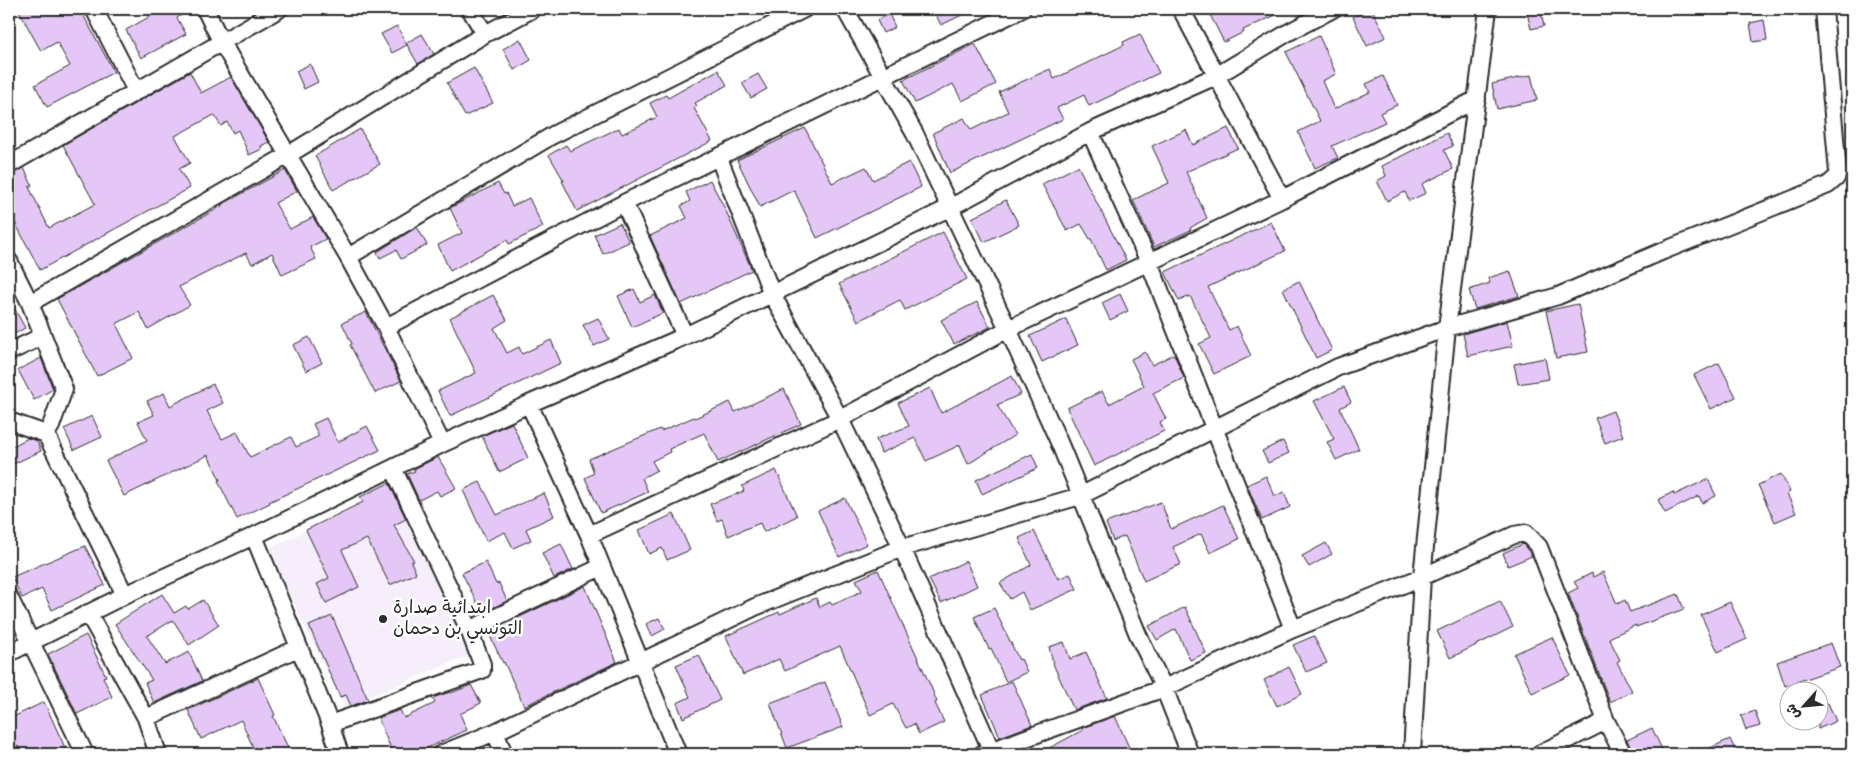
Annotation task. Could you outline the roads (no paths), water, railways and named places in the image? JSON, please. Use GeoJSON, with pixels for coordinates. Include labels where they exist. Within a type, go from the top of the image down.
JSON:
{"type":"FeatureCollection","features":[{"type":"Feature","properties":{"kind":"street"},"geometry":{"type":"LineString","coordinates":[[94,9],[136,92]]}},
{"type":"Feature","properties":{"kind":"street"},"geometry":{"type":"LineString","coordinates":[[205,9],[222,42],[348,257],[386,327],[442,444]]}},
{"type":"Feature","properties":{"kind":"street"},"geometry":{"type":"LineString","coordinates":[[9,164],[279,9]]}},
{"type":"Feature","properties":{"kind":"street"},"geometry":{"type":"LineString","coordinates":[[470,9],[485,34]]}},
{"type":"Feature","properties":{"kind":"street"},"geometry":{"type":"LineString","coordinates":[[30,303],[288,155],[485,34],[533,9]]}},
{"type":"Feature","properties":{"kind":"street"},"geometry":{"type":"LineString","coordinates":[[348,257],[553,135],[804,9]]}},
{"type":"Feature","properties":{"kind":"street"},"geometry":{"type":"LineString","coordinates":[[844,9],[915,134],[1008,328],[1059,442],[1139,637],[1164,688],[1190,754]]}},
{"type":"Feature","properties":{"kind":"street"},"geometry":{"type":"LineString","coordinates":[[386,327],[624,203],[1022,9]]}},
{"type":"Feature","properties":{"kind":"street"},"geometry":{"type":"LineString","coordinates":[[1181,9],[1282,199]]}},
{"type":"Feature","properties":{"kind":"street"},"geometry":{"type":"LineString","coordinates":[[9,653],[88,613],[254,536],[442,444],[685,336],[951,207],[1090,132],[1216,76],[1288,32],[1333,9]]}},
{"type":"Feature","properties":{"kind":"street"},"geometry":{"type":"LineString","coordinates":[[1412,754],[1422,577],[1447,328],[1488,9]]}},
{"type":"Feature","properties":{"kind":"street"},"geometry":{"type":"LineString","coordinates":[[440,754],[495,732],[755,607],[902,548],[1080,496],[1338,367],[1447,328],[1558,296],[1663,251],[1817,190],[1834,181],[1838,173],[1824,9]]}},
{"type":"Feature","properties":{"kind":"street"},"geometry":{"type":"LineString","coordinates":[[588,534],[840,419],[1008,328],[1282,199],[1477,99]]}},
{"type":"Feature","properties":{"kind":"street"},"geometry":{"type":"LineString","coordinates":[[1090,132],[1149,262],[1293,629]]}},
{"type":"Feature","properties":{"kind":"street"},"geometry":{"type":"LineString","coordinates":[[719,158],[772,294],[840,419],[902,548],[989,753],[1164,688],[1293,629],[1422,577],[1514,535],[1526,532],[1539,547],[1606,721],[1623,754]]}},
{"type":"Feature","properties":{"kind":"street"},"geometry":{"type":"LineString","coordinates":[[624,203],[685,336]]}},
{"type":"Feature","properties":{"kind":"street"},"geometry":{"type":"LineString","coordinates":[[9,261],[30,303],[64,389],[51,426],[46,434]]}},
{"type":"Feature","properties":{"kind":"street"},"geometry":{"type":"LineString","coordinates":[[9,352],[43,336]]}},
{"type":"Feature","properties":{"kind":"street"},"geometry":{"type":"LineString","coordinates":[[529,404],[588,534],[678,754]]}},
{"type":"Feature","properties":{"kind":"street"},"geometry":{"type":"LineString","coordinates":[[9,421],[46,434],[125,596]]}},
{"type":"Feature","properties":{"kind":"street"},"geometry":{"type":"LineString","coordinates":[[330,724],[482,670],[482,664],[469,630],[393,468]]}},
{"type":"Feature","properties":{"kind":"street"},"geometry":{"type":"LineString","coordinates":[[254,536],[330,724],[340,754]]}},
{"type":"Feature","properties":{"kind":"street"},"geometry":{"type":"LineString","coordinates":[[469,630],[600,567]]}},
{"type":"Feature","properties":{"kind":"street"},"geometry":{"type":"LineString","coordinates":[[9,597],[86,754]]}},
{"type":"Feature","properties":{"kind":"street"},"geometry":{"type":"LineString","coordinates":[[88,613],[146,718],[158,754]]}},
{"type":"Feature","properties":{"kind":"street"},"geometry":{"type":"LineString","coordinates":[[146,718],[298,648]]}},
{"type":"Feature","properties":{"kind":"street"},"geometry":{"type":"LineString","coordinates":[[1539,754],[1606,721]]}},
{"type":"Feature","properties":{"kind":"street"},"geometry":{"type":"LineString","coordinates":[[495,732],[504,754]]}},
{"type":"Feature","properties":{"kind":"place","name":"ابتدائية صدارة التونسي بن دحمان"},"geometry":{"type":"Point","coordinates":[383,619]}}]}
